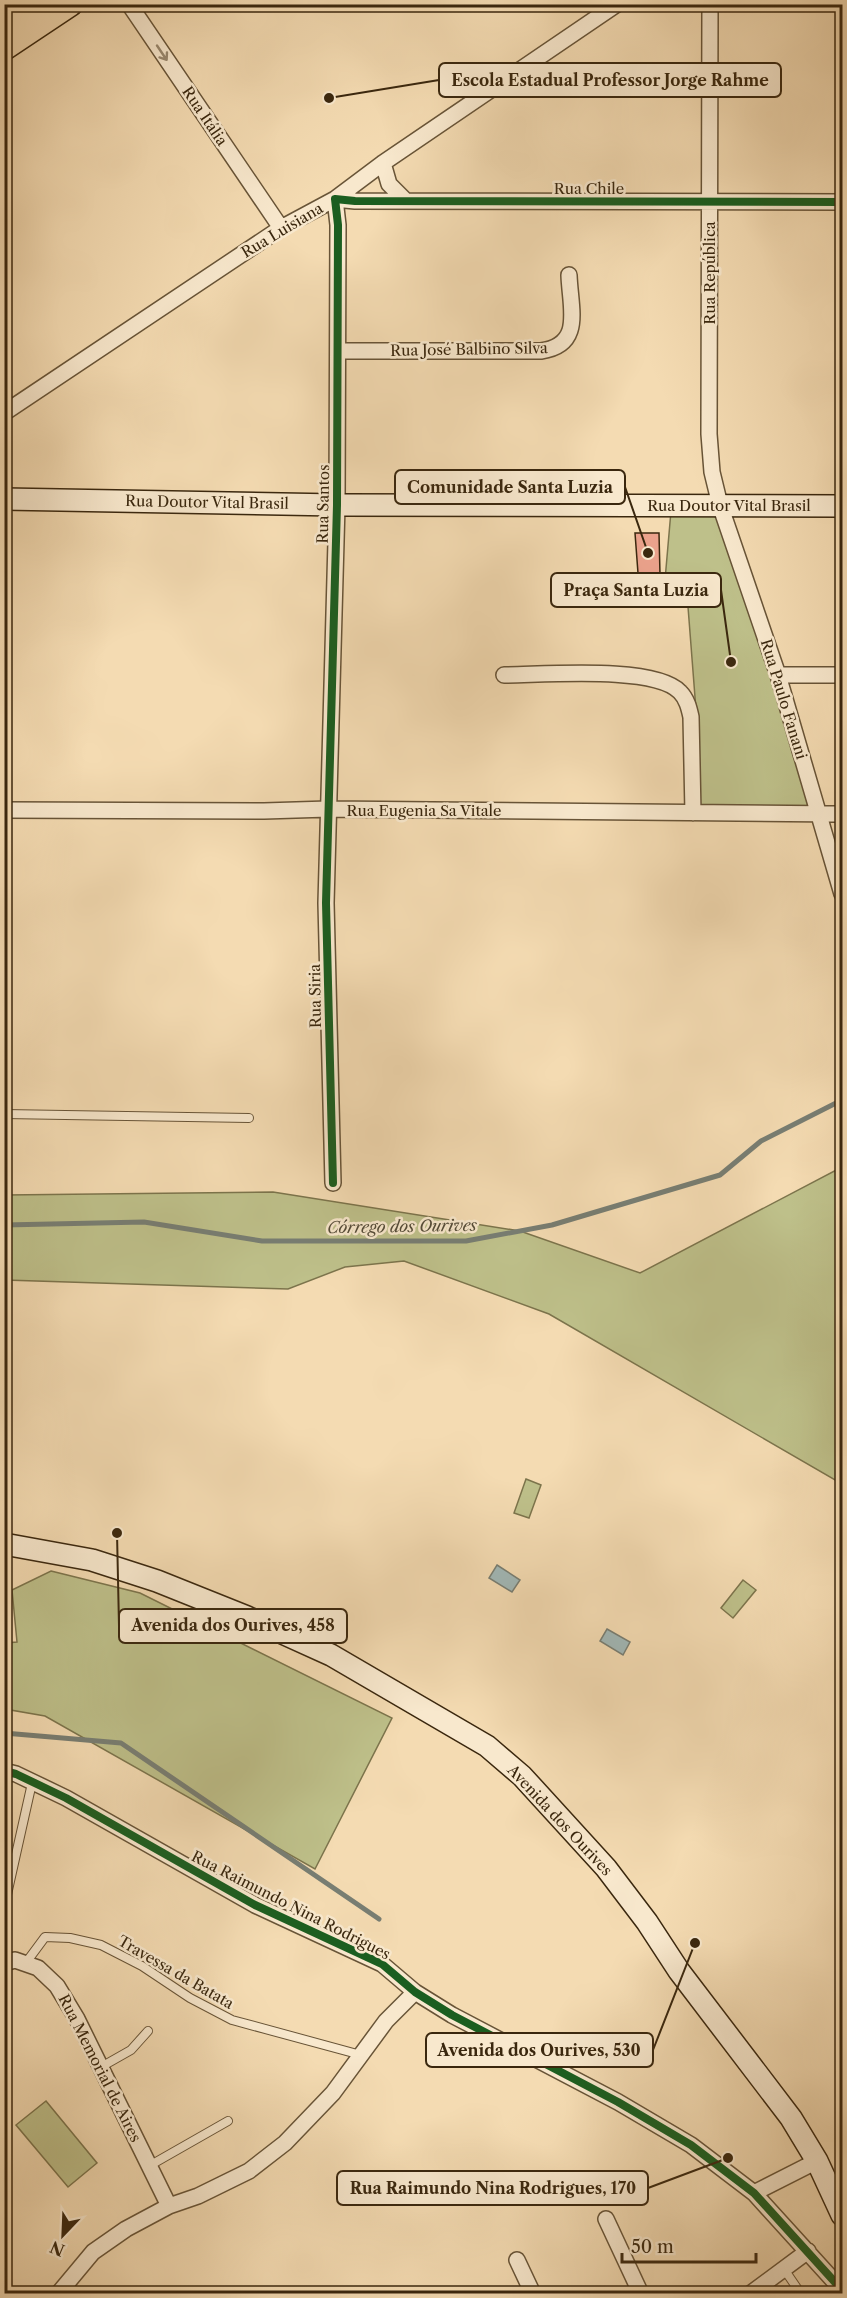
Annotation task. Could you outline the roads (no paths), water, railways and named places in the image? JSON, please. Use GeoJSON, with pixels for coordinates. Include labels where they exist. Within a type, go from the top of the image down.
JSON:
{"type":"FeatureCollection","features":[{"type":"Feature","properties":{"kind":"main road"},"geometry":{"type":"LineString","coordinates":[[4,24],[34,4]]}},
{"type":"Feature","properties":{"kind":"main road"},"geometry":{"type":"LineString","coordinates":[[4,48],[70,4]]}},
{"type":"Feature","properties":{"kind":"main road","name":"Rua Doutor Vital Brasil"},"geometry":{"type":"LineString","coordinates":[[4,499],[337,505],[843,506]]}},
{"type":"Feature","properties":{"kind":"main road","name":"Avenida dos Ourives"},"geometry":{"type":"LineString","coordinates":[[4,1544],[92,1560],[157,1581],[248,1617],[331,1655],[487,1746],[522,1776],[606,1868],[647,1922],[679,1971],[791,2118],[817,2161],[843,2216]]}},
{"type":"Feature","properties":{"kind":"street","name":"Rua Itália"},"geometry":{"type":"LineString","coordinates":[[129,4],[281,228]]}},
{"type":"Feature","properties":{"kind":"street","name":"Rua Luisiana"},"geometry":{"type":"LineString","coordinates":[[4,413],[281,228],[335,199],[383,162],[617,4]]}},
{"type":"Feature","properties":{"kind":"street","name":"Rua República"},"geometry":{"type":"LineString","coordinates":[[710,4],[709,434],[712,472],[720,505]]}},
{"type":"Feature","properties":{"kind":"street"},"geometry":{"type":"LineString","coordinates":[[383,162],[388,184],[406,201]]}},
{"type":"Feature","properties":{"kind":"street","name":"Rua Chile"},"geometry":{"type":"LineString","coordinates":[[335,199],[843,202]]}},
{"type":"Feature","properties":{"kind":"street","name":"Rua Santos"},"geometry":{"type":"LineString","coordinates":[[328,809],[337,505],[338,225],[335,199]]}},
{"type":"Feature","properties":{"kind":"street","name":"Rua José Balbino Silva"},"geometry":{"type":"LineString","coordinates":[[338,351],[552,350],[562,345],[571,330],[569,275]]}},
{"type":"Feature","properties":{"kind":"street","name":"Rua Paulo Fanani"},"geometry":{"type":"LineString","coordinates":[[720,505],[778,675],[843,894]]}},
{"type":"Feature","properties":{"kind":"street"},"geometry":{"type":"LineString","coordinates":[[504,675],[635,674],[669,683],[680,691],[687,702],[691,717],[693,813]]}},
{"type":"Feature","properties":{"kind":"street"},"geometry":{"type":"LineString","coordinates":[[778,675],[843,675]]}},
{"type":"Feature","properties":{"kind":"street","name":"Rua Eugenia Sa Vitale"},"geometry":{"type":"LineString","coordinates":[[4,810],[264,811],[328,809],[843,814]]}},
{"type":"Feature","properties":{"kind":"street","name":"Rua Siria"},"geometry":{"type":"LineString","coordinates":[[328,809],[326,903],[333,1183]]}},
{"type":"Feature","properties":{"kind":"street","name":"Rua Raimundo Nina Rodrigues"},"geometry":{"type":"LineString","coordinates":[[4,1771],[16,1774],[66,1797],[255,1905],[382,1964],[415,1992],[452,2015],[636,2112],[691,2145],[754,2193],[843,2290]]}},
{"type":"Feature","properties":{"kind":"street","name":"Rua Memorial de Aires"},"geometry":{"type":"LineString","coordinates":[[6,1962],[15,1960],[38,1968],[57,1986],[77,2019],[169,2206]]}},
{"type":"Feature","properties":{"kind":"street"},"geometry":{"type":"LineString","coordinates":[[60,2293],[93,2252],[126,2229],[169,2206],[198,2196],[249,2172],[302,2128],[333,2093],[386,2021],[415,1992]]}},
{"type":"Feature","properties":{"kind":"street"},"geometry":{"type":"LineString","coordinates":[[754,2193],[817,2161]]}},
{"type":"Feature","properties":{"kind":"street"},"geometry":{"type":"LineString","coordinates":[[606,2219],[641,2294]]}},
{"type":"Feature","properties":{"kind":"street"},"geometry":{"type":"LineString","coordinates":[[750,2294],[808,2252]]}},
{"type":"Feature","properties":{"kind":"street"},"geometry":{"type":"LineString","coordinates":[[517,2260],[533,2294]]}},
{"type":"Feature","properties":{"kind":"lane"},"geometry":{"type":"LineString","coordinates":[[4,1114],[249,1118]]}},
{"type":"Feature","properties":{"kind":"lane"},"geometry":{"type":"LineString","coordinates":[[4,1908],[32,1783]]}},
{"type":"Feature","properties":{"kind":"lane","name":"Travessa da Batata"},"geometry":{"type":"LineString","coordinates":[[25,1964],[45,1937],[70,1938],[101,1945],[142,1966],[190,1998],[232,2020],[361,2055]]}},
{"type":"Feature","properties":{"kind":"lane"},"geometry":{"type":"LineString","coordinates":[[4,1942],[6,1962]]}},
{"type":"Feature","properties":{"kind":"lane"},"geometry":{"type":"LineString","coordinates":[[101,2067],[131,2050],[148,2031]]}},
{"type":"Feature","properties":{"kind":"lane"},"geometry":{"type":"LineString","coordinates":[[149,2166],[228,2121]]}},
{"type":"Feature","properties":{"kind":"lane"},"geometry":{"type":"LineString","coordinates":[[784,2269],[801,2294]]}},
{"type":"Feature","properties":{"kind":"water"},"geometry":{"type":"Polygon","coordinates":[[[497,1565],[520,1580],[512,1592],[489,1578],[497,1565]]]}},
{"type":"Feature","properties":{"kind":"water"},"geometry":{"type":"Polygon","coordinates":[[[607,1629],[630,1642],[623,1655],[600,1641],[607,1629]]]}},
{"type":"Feature","properties":{"kind":"waterway","name":"Córrego dos Ourives"},"geometry":{"type":"LineString","coordinates":[[4,1225],[144,1222],[262,1241],[466,1241],[552,1225],[720,1175],[761,1141],[842,1100]]}},
{"type":"Feature","properties":{"kind":"waterway"},"geometry":{"type":"LineString","coordinates":[[4,1733],[121,1743],[379,1919]]}},
{"type":"Feature","properties":{"kind":"place","name":"Escola Estadual Professor Jorge Rahme"},"geometry":{"type":"Point","coordinates":[329,98]}},
{"type":"Feature","properties":{"kind":"place","name":"Comunidade Santa Luzia"},"geometry":{"type":"Point","coordinates":[648,553]}},
{"type":"Feature","properties":{"kind":"place","name":"Praça Santa Luzia"},"geometry":{"type":"Point","coordinates":[731,662]}},
{"type":"Feature","properties":{"kind":"place","name":"Avenida dos Ourives, 458"},"geometry":{"type":"Point","coordinates":[117,1533]}},
{"type":"Feature","properties":{"kind":"place","name":"Avenida dos Ourives, 530"},"geometry":{"type":"Point","coordinates":[695,1943]}},
{"type":"Feature","properties":{"kind":"place","name":"Rua Raimundo Nina Rodrigues, 170"},"geometry":{"type":"Point","coordinates":[728,2158]}}]}
